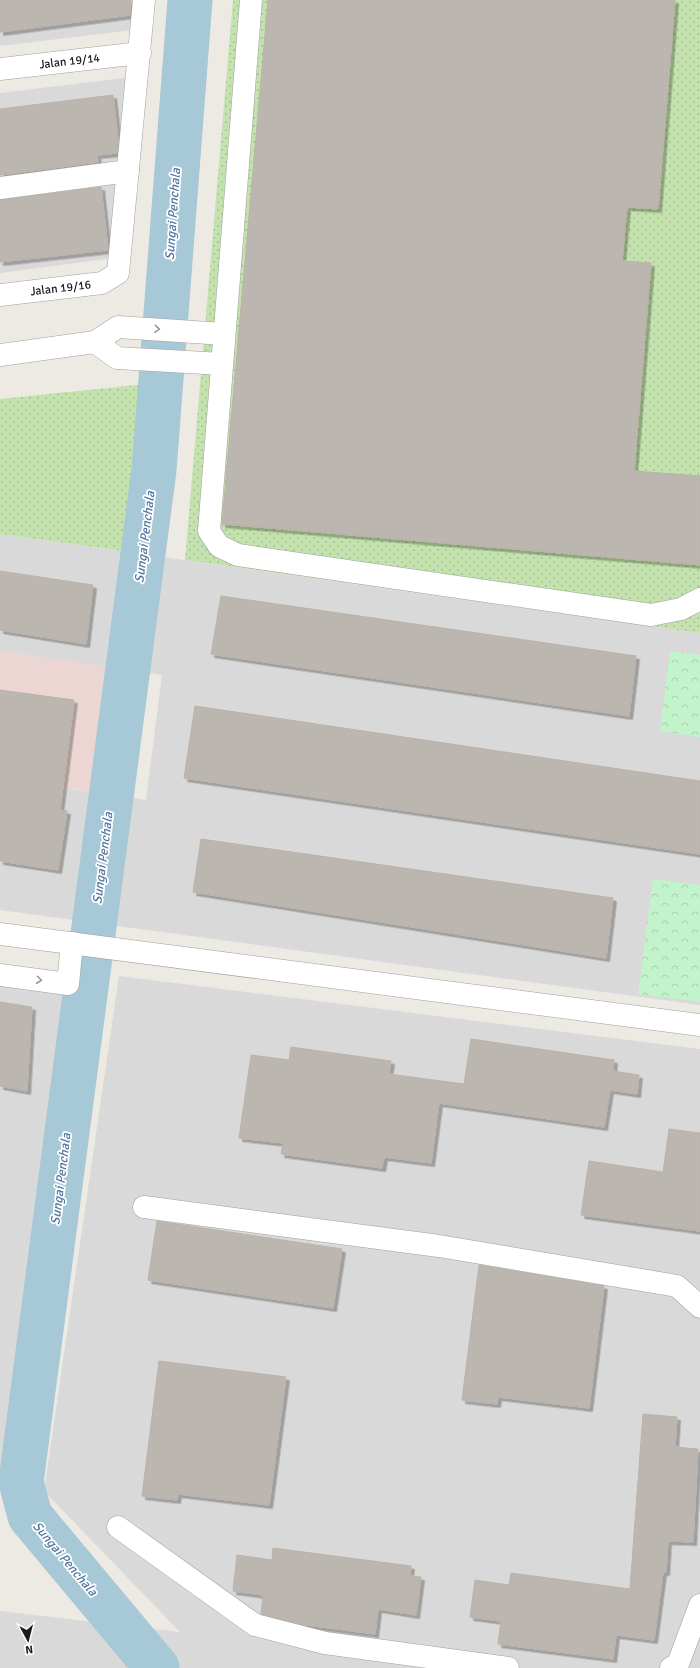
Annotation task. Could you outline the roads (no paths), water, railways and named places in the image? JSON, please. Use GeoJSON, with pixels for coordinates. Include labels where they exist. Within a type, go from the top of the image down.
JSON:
{"type":"FeatureCollection","features":[{"type":"Feature","properties":{"kind":"street"},"geometry":{"type":"LineString","coordinates":[[0,188],[128,171],[144,0]]}},
{"type":"Feature","properties":{"kind":"street"},"geometry":{"type":"LineString","coordinates":[[251,0],[215,363],[209,531],[219,546],[238,555],[651,615],[681,609],[700,599]]}},
{"type":"Feature","properties":{"kind":"street","name":"Jalan 19/14"},"geometry":{"type":"LineString","coordinates":[[0,70],[140,53]]}},
{"type":"Feature","properties":{"kind":"street","name":"Jalan 19/16"},"geometry":{"type":"LineString","coordinates":[[0,295],[102,283],[118,273],[128,171]]}},
{"type":"Feature","properties":{"kind":"street"},"geometry":{"type":"LineString","coordinates":[[0,355],[95,342],[118,327],[218,334]]}},
{"type":"Feature","properties":{"kind":"street"},"geometry":{"type":"LineString","coordinates":[[95,342],[117,358],[215,363]]}},
{"type":"Feature","properties":{"kind":"street"},"geometry":{"type":"LineString","coordinates":[[0,934],[700,1025]]}},
{"type":"Feature","properties":{"kind":"street"},"geometry":{"type":"LineString","coordinates":[[0,976],[68,984],[72,943]]}},
{"type":"Feature","properties":{"kind":"street"},"geometry":{"type":"LineString","coordinates":[[144,1207],[439,1246],[677,1286],[700,1306]]}},
{"type":"Feature","properties":{"kind":"street"},"geometry":{"type":"LineString","coordinates":[[118,1527],[255,1625],[326,1643],[508,1668]]}},
{"type":"Feature","properties":{"kind":"street"},"geometry":{"type":"LineString","coordinates":[[671,1668],[678,1664],[700,1605]]}},
{"type":"Feature","properties":{"kind":"waterway","name":"Sungai Penchala"},"geometry":{"type":"LineString","coordinates":[[157,1668],[30,1516],[21,1482],[154,470],[190,0]]}}]}
